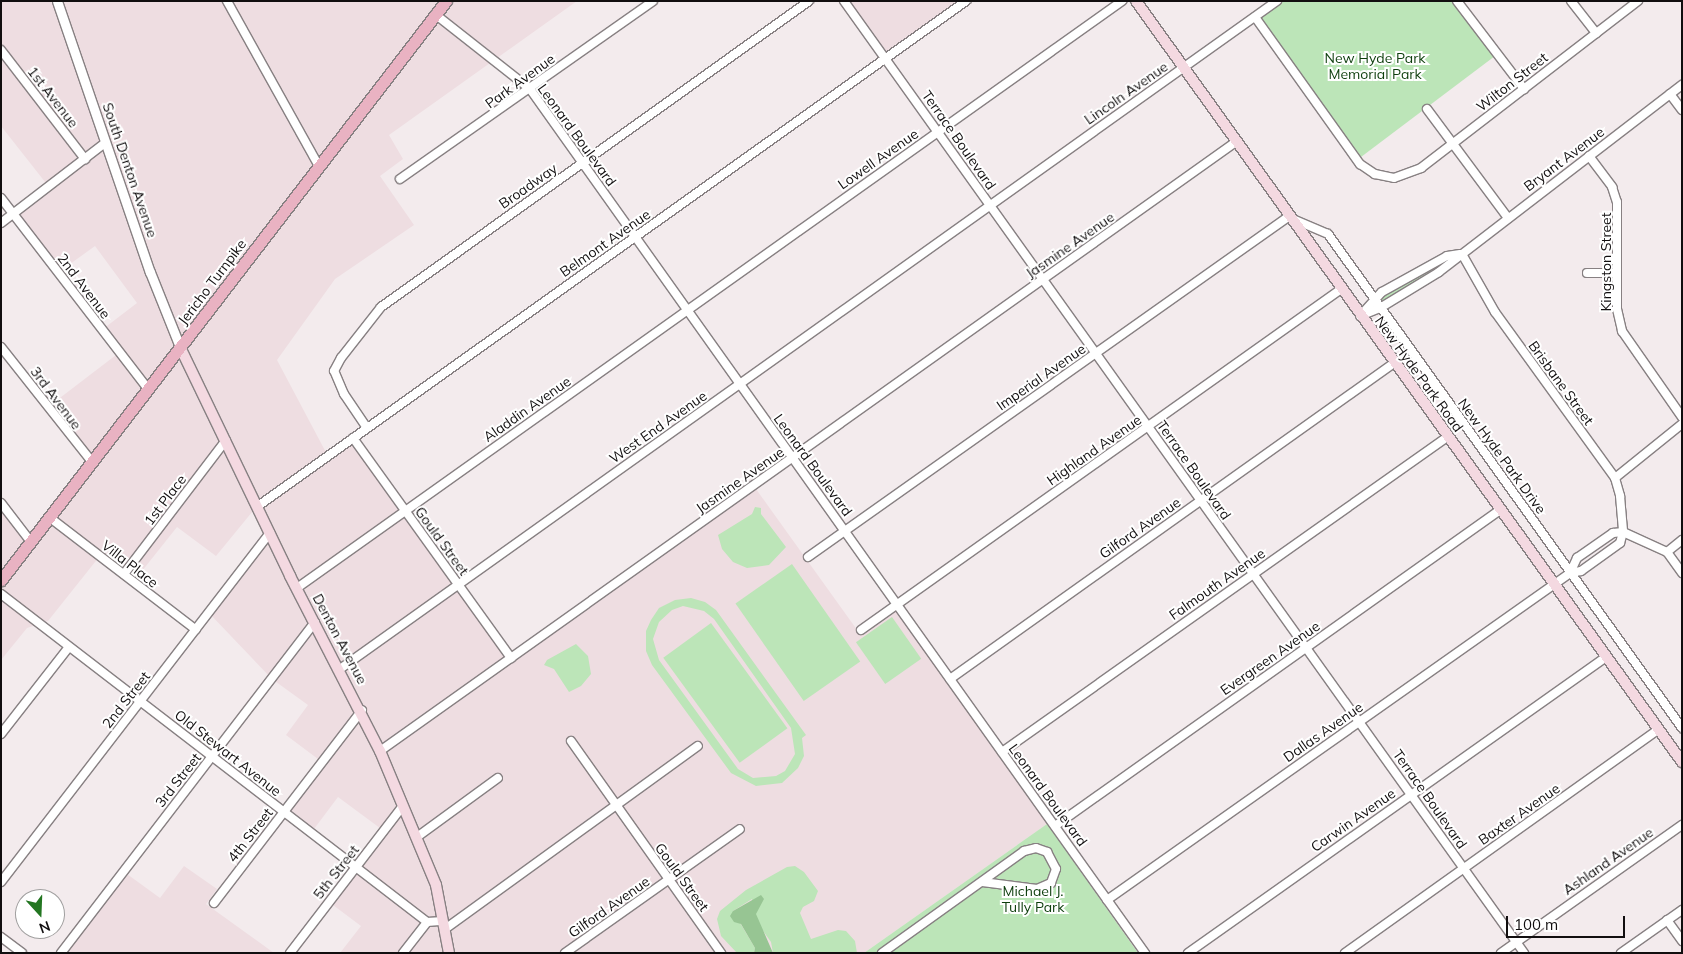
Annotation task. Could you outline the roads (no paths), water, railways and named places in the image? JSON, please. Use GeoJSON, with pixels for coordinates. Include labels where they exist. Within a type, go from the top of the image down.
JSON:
{"type":"FeatureCollection","features":[{"type":"Feature","properties":{"kind":"main road","name":"Jericho Turnpike"},"geometry":{"type":"LineString","coordinates":[[1,580],[446,1]]}},
{"type":"Feature","properties":{"kind":"main road","name":"New Hyde Park Road"},"geometry":{"type":"LineString","coordinates":[[1136,1],[1237,141],[1288,217],[1682,762]]}},
{"type":"Feature","properties":{"kind":"main road","name":"Denton Avenue"},"geometry":{"type":"LineString","coordinates":[[180,347],[297,588],[362,710],[436,885],[449,953]]}},
{"type":"Feature","properties":{"kind":"street","name":"South Denton Avenue"},"geometry":{"type":"LineString","coordinates":[[57,1],[150,272],[180,347]]}},
{"type":"Feature","properties":{"kind":"street"},"geometry":{"type":"LineString","coordinates":[[227,1],[319,166]]}},
{"type":"Feature","properties":{"kind":"street","name":"Park Avenue"},"geometry":{"type":"LineString","coordinates":[[400,180],[653,1]]}},
{"type":"Feature","properties":{"kind":"street","name":"Broadway"},"geometry":{"type":"LineString","coordinates":[[367,428],[344,394],[334,372],[370,319],[391,299],[809,1]]}},
{"type":"Feature","properties":{"kind":"street","name":"Terrace Boulevard"},"geometry":{"type":"LineString","coordinates":[[844,1],[1524,953]]}},
{"type":"Feature","properties":{"kind":"street","name":"Belmont Avenue"},"geometry":{"type":"LineString","coordinates":[[258,506],[966,1]]}},
{"type":"Feature","properties":{"kind":"street","name":"Lowell Avenue"},"geometry":{"type":"LineString","coordinates":[[747,268],[1122,1]]}},
{"type":"Feature","properties":{"kind":"street","name":"Lincoln Avenue"},"geometry":{"type":"LineString","coordinates":[[990,206],[1277,1]]}},
{"type":"Feature","properties":{"kind":"street"},"geometry":{"type":"LineString","coordinates":[[1457,1],[1524,89]]}},
{"type":"Feature","properties":{"kind":"street"},"geometry":{"type":"LineString","coordinates":[[1571,1],[1596,33]]}},
{"type":"Feature","properties":{"kind":"street","name":"Wilton Street"},"geometry":{"type":"LineString","coordinates":[[1254,18],[1360,164],[1375,174],[1398,177],[1420,168],[1638,1]]}},
{"type":"Feature","properties":{"kind":"street","name":"Leonard Boulevard"},"geometry":{"type":"LineString","coordinates":[[435,14],[530,89],[1145,953]]}},
{"type":"Feature","properties":{"kind":"street","name":"1st Avenue"},"geometry":{"type":"LineString","coordinates":[[1,50],[84,159]]}},
{"type":"Feature","properties":{"kind":"street","name":"Bryant Avenue"},"geometry":{"type":"LineString","coordinates":[[1360,316],[1380,308],[1439,272],[1682,85]]}},
{"type":"Feature","properties":{"kind":"street"},"geometry":{"type":"LineString","coordinates":[[1670,94],[1682,110]]}},
{"type":"Feature","properties":{"kind":"street"},"geometry":{"type":"LineString","coordinates":[[1427,109],[1508,218]]}},
{"type":"Feature","properties":{"kind":"street","name":"Jasmine Avenue"},"geometry":{"type":"LineString","coordinates":[[380,751],[1237,141]]}},
{"type":"Feature","properties":{"kind":"street"},"geometry":{"type":"LineString","coordinates":[[1,222],[105,143]]}},
{"type":"Feature","properties":{"kind":"street","name":"Kingston Street"},"geometry":{"type":"LineString","coordinates":[[1589,156],[1612,187],[1617,202],[1617,309],[1622,332],[1682,417]]}},
{"type":"Feature","properties":{"kind":"street","name":"2nd Avenue"},"geometry":{"type":"LineString","coordinates":[[1,198],[148,389]]}},
{"type":"Feature","properties":{"kind":"street","name":"West End Avenue"},"geometry":{"type":"LineString","coordinates":[[340,669],[990,206]]}},
{"type":"Feature","properties":{"kind":"street","name":"New Hyde Park Drive"},"geometry":{"type":"LineString","coordinates":[[1288,217],[1328,234],[1682,728]]}},
{"type":"Feature","properties":{"kind":"street","name":"Imperial Avenue"},"geometry":{"type":"LineString","coordinates":[[808,557],[1288,217]]}},
{"type":"Feature","properties":{"kind":"street","name":"Bryant Avenue"},"geometry":{"type":"LineString","coordinates":[[1360,316],[1374,299],[1447,256],[1462,254]]}},
{"type":"Feature","properties":{"kind":"street","name":"Brisbane Street"},"geometry":{"type":"LineString","coordinates":[[1462,254],[1495,312],[1615,478],[1623,532]]}},
{"type":"Feature","properties":{"kind":"street","name":"Aladdin Avenue"},"geometry":{"type":"LineString","coordinates":[[297,588],[747,268]]}},
{"type":"Feature","properties":{"kind":"street"},"geometry":{"type":"LineString","coordinates":[[1587,273],[1617,274]]}},
{"type":"Feature","properties":{"kind":"street","name":"Highland Avenue"},"geometry":{"type":"LineString","coordinates":[[861,630],[1341,290]]}},
{"type":"Feature","properties":{"kind":"street","name":"3rd Avenue"},"geometry":{"type":"LineString","coordinates":[[1,347],[92,462]]}},
{"type":"Feature","properties":{"kind":"street","name":"Gilford Avenue"},"geometry":{"type":"LineString","coordinates":[[950,679],[1394,363]]}},
{"type":"Feature","properties":{"kind":"street"},"geometry":{"type":"LineString","coordinates":[[1615,478],[1682,424]]}},
{"type":"Feature","properties":{"kind":"street","name":"Falmouth Avenue"},"geometry":{"type":"LineString","coordinates":[[1002,752],[1447,437]]}},
{"type":"Feature","properties":{"kind":"street","name":"Gould Street"},"geometry":{"type":"LineString","coordinates":[[353,438],[511,658]]}},
{"type":"Feature","properties":{"kind":"street","name":"1st Place"},"geometry":{"type":"LineString","coordinates":[[124,574],[226,440]]}},
{"type":"Feature","properties":{"kind":"street"},"geometry":{"type":"LineString","coordinates":[[1,503],[31,542]]}},
{"type":"Feature","properties":{"kind":"street","name":"Evergreen Avenue"},"geometry":{"type":"LineString","coordinates":[[1055,826],[1500,510]]}},
{"type":"Feature","properties":{"kind":"street","name":"Villa Place"},"geometry":{"type":"LineString","coordinates":[[50,517],[196,630]]}},
{"type":"Feature","properties":{"kind":"street"},"geometry":{"type":"LineString","coordinates":[[1570,572],[1581,571],[1620,543],[1623,532]]}},
{"type":"Feature","properties":{"kind":"street"},"geometry":{"type":"LineString","coordinates":[[1570,572],[1577,558],[1613,533],[1623,532],[1667,552],[1682,572]]}},
{"type":"Feature","properties":{"kind":"street","name":"2nd Street"},"geometry":{"type":"LineString","coordinates":[[1,882],[270,533]]}},
{"type":"Feature","properties":{"kind":"street"},"geometry":{"type":"LineString","coordinates":[[1667,552],[1682,540]]}},
{"type":"Feature","properties":{"kind":"street","name":"Dallas Avenue"},"geometry":{"type":"LineString","coordinates":[[1107,900],[1570,572]]}},
{"type":"Feature","properties":{"kind":"street","name":"Old Stewart Avenue"},"geometry":{"type":"LineString","coordinates":[[1,594],[427,922]]}},
{"type":"Feature","properties":{"kind":"street","name":"3rd Street"},"geometry":{"type":"LineString","coordinates":[[61,953],[315,622]]}},
{"type":"Feature","properties":{"kind":"street"},"geometry":{"type":"LineString","coordinates":[[1,734],[69,647]]}},
{"type":"Feature","properties":{"kind":"street","name":"Carwin Avenue"},"geometry":{"type":"LineString","coordinates":[[1188,953],[1606,657]]}},
{"type":"Feature","properties":{"kind":"street","name":"4th Street"},"geometry":{"type":"LineString","coordinates":[[214,903],[362,710]]}},
{"type":"Feature","properties":{"kind":"street","name":"Baxter Avenue"},"geometry":{"type":"LineString","coordinates":[[1345,953],[1658,730]]}},
{"type":"Feature","properties":{"kind":"street","name":"Gould Street"},"geometry":{"type":"LineString","coordinates":[[571,741],[721,953]]}},
{"type":"Feature","properties":{"kind":"street"},"geometry":{"type":"LineString","coordinates":[[403,953],[427,922],[444,925],[498,890],[698,746]]}},
{"type":"Feature","properties":{"kind":"street"},"geometry":{"type":"LineString","coordinates":[[417,837],[498,778]]}},
{"type":"Feature","properties":{"kind":"street","name":"5th Street"},"geometry":{"type":"LineString","coordinates":[[290,953],[403,806]]}},
{"type":"Feature","properties":{"kind":"street","name":"Ashland Avenue"},"geometry":{"type":"LineString","coordinates":[[1501,953],[1682,825]]}},
{"type":"Feature","properties":{"kind":"street","name":"Gilford Avenue"},"geometry":{"type":"LineString","coordinates":[[565,953],[740,828]]}},
{"type":"Feature","properties":{"kind":"street"},"geometry":{"type":"LineString","coordinates":[[882,953],[982,882],[1031,849],[1047,852],[1056,869],[1051,882],[1037,889],[982,882]]}},
{"type":"Feature","properties":{"kind":"street"},"geometry":{"type":"LineString","coordinates":[[1621,953],[1682,910]]}},
{"type":"Feature","properties":{"kind":"street"},"geometry":{"type":"LineString","coordinates":[[1667,920],[1682,941]]}},
{"type":"Feature","properties":{"kind":"street"},"geometry":{"type":"LineString","coordinates":[[1,937],[22,953]]}},
{"type":"Feature","properties":{"kind":"park label","name":"New Hyde Park Memorial Park"},"geometry":{"type":"Point","coordinates":[1375,66]}},
{"type":"Feature","properties":{"kind":"park label","name":"Michael J. Tully Park"},"geometry":{"type":"Point","coordinates":[1033,900]}}]}
